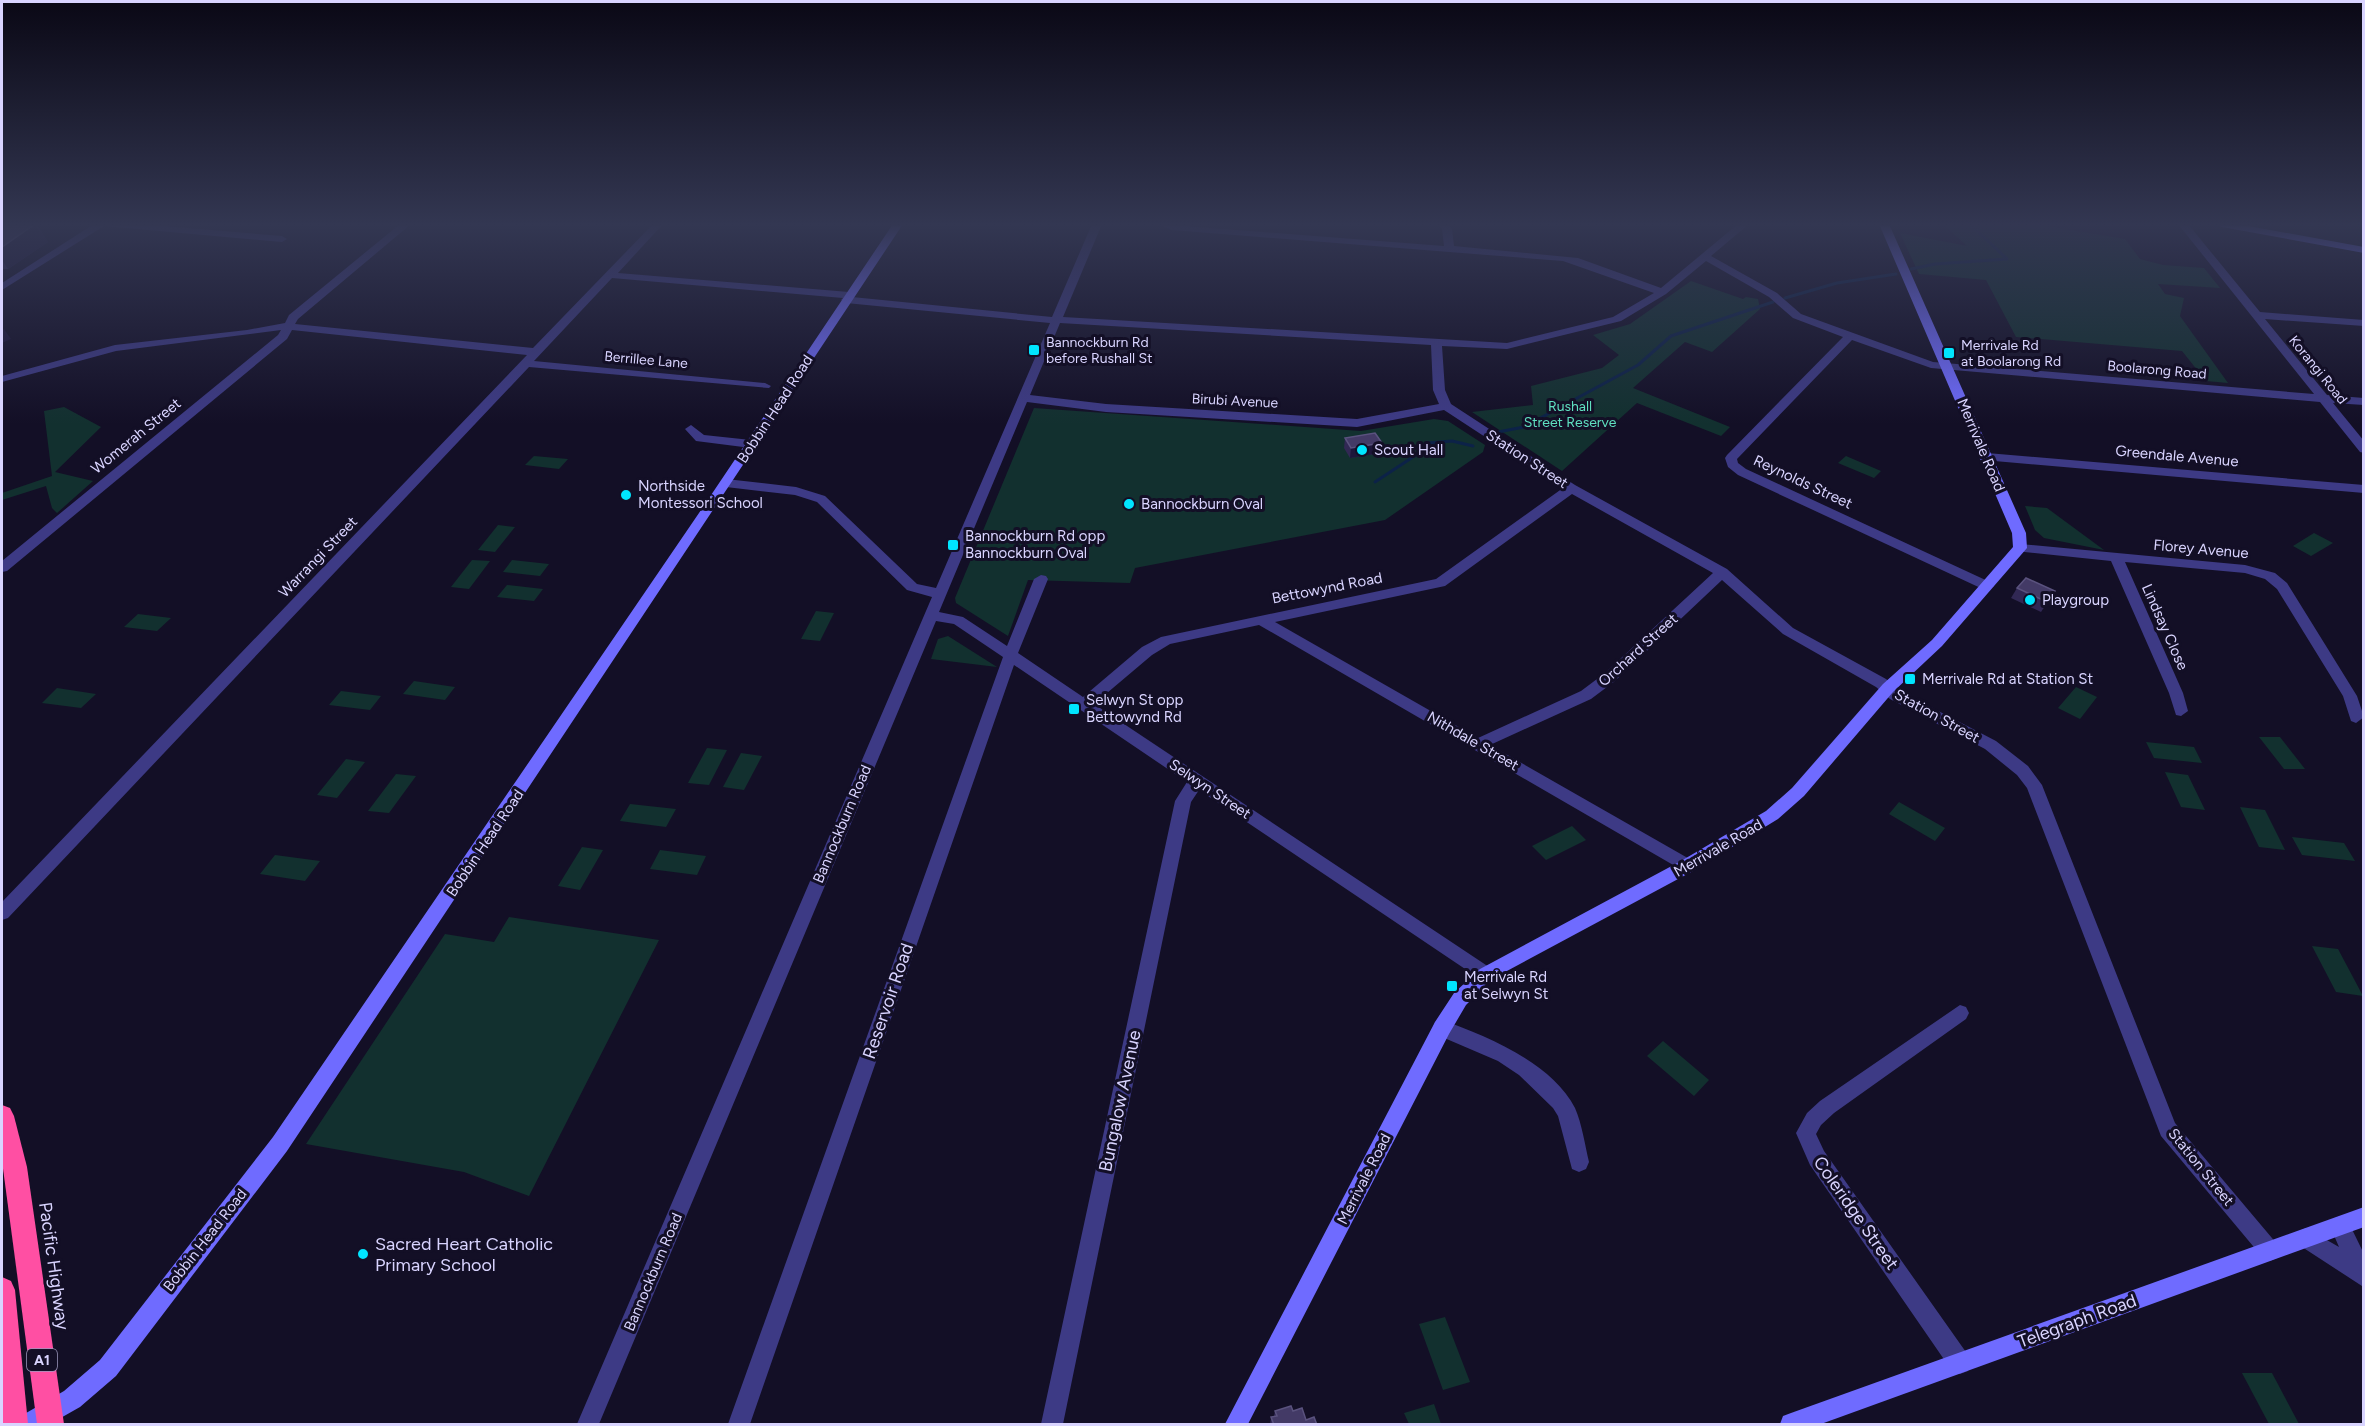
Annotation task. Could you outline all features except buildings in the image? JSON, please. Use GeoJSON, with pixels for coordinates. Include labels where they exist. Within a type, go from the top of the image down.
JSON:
{"type":"FeatureCollection","features":[{"type":"Feature","properties":{"kind":"highway","name":"Pacific Highway"},"geometry":{"type":"LineString","coordinates":[[2,1116],[15,1167],[43,1421]]}},
{"type":"Feature","properties":{"kind":"highway","name":"A1"},"geometry":{"type":"LineString","coordinates":[[2,1290],[15,1425]]}},
{"type":"Feature","properties":{"kind":"street","name":"Womerah Street"},"geometry":{"type":"LineString","coordinates":[[2,568],[283,337],[286,326],[293,317],[325,291]]}},
{"type":"Feature","properties":{"kind":"street","name":"Warrangi Street"},"geometry":{"type":"LineString","coordinates":[[2,913],[595,291]]}},
{"type":"Feature","properties":{"kind":"street"},"geometry":{"type":"LineString","coordinates":[[778,291],[1056,319],[1436,343],[1520,344],[1617,319],[1662,292]]}},
{"type":"Feature","properties":{"kind":"street","name":"Bobbin Head Road"},"geometry":{"type":"LineString","coordinates":[[43,1421],[108,1368],[280,1144],[726,483],[852,291]]}},
{"type":"Feature","properties":{"kind":"street","name":"Bannockburn Road"},"geometry":{"type":"LineString","coordinates":[[588,1425],[1068,291]]}},
{"type":"Feature","properties":{"kind":"street"},"geometry":{"type":"LineString","coordinates":[[1658,291],[1662,292]]}},
{"type":"Feature","properties":{"kind":"street","name":"Boolarong Road"},"geometry":{"type":"LineString","coordinates":[[1765,291],[1797,316],[1849,337],[1931,365],[2364,402]]}},
{"type":"Feature","properties":{"kind":"street","name":"Merrivale Road"},"geometry":{"type":"LineString","coordinates":[[1236,1425],[1460,999],[1486,974],[1687,866],[1773,815],[1798,792],[1888,688],[1937,643],[2020,548],[2019,533],[1914,291]]}},
{"type":"Feature","properties":{"kind":"street","name":"Korangi Road"},"geometry":{"type":"LineString","coordinates":[[2235,291],[2364,449]]}},
{"type":"Feature","properties":{"kind":"street"},"geometry":{"type":"LineString","coordinates":[[2254,315],[2364,323]]}},
{"type":"Feature","properties":{"kind":"street"},"geometry":{"type":"LineString","coordinates":[[2,379],[115,348],[247,333],[286,326],[535,352]]}},
{"type":"Feature","properties":{"kind":"street","name":"Reynolds Street"},"geometry":{"type":"LineString","coordinates":[[1849,337],[1746,441],[1731,458],[1732,464],[1742,472],[1987,586]]}},
{"type":"Feature","properties":{"kind":"street"},"geometry":{"type":"LineString","coordinates":[[1436,343],[1439,390],[1446,406]]}},
{"type":"Feature","properties":{"kind":"street","name":"Berrillee Lane"},"geometry":{"type":"LineString","coordinates":[[525,363],[765,386]]}},
{"type":"Feature","properties":{"kind":"street","name":"Birubi Avenue"},"geometry":{"type":"LineString","coordinates":[[1022,398],[1106,408],[1357,423],[1446,406]]}},
{"type":"Feature","properties":{"kind":"street","name":"Station Street"},"geometry":{"type":"LineString","coordinates":[[1446,406],[1572,488],[1722,572],[1788,631],[1888,688],[1895,695],[2001,752],[2028,776],[2168,1129],[2270,1251]]}},
{"type":"Feature","properties":{"kind":"street"},"geometry":{"type":"LineString","coordinates":[[691,429],[700,438],[751,444]]}},
{"type":"Feature","properties":{"kind":"street","name":"Greendale Avenue"},"geometry":{"type":"LineString","coordinates":[[1987,457],[2364,489]]}},
{"type":"Feature","properties":{"kind":"street"},"geometry":{"type":"LineString","coordinates":[[726,483],[796,491],[821,500],[912,587],[940,594]]}},
{"type":"Feature","properties":{"kind":"street","name":"Bettowynd Road"},"geometry":{"type":"LineString","coordinates":[[1083,705],[1156,644],[1258,619],[1440,583],[1572,488]]}},
{"type":"Feature","properties":{"kind":"street","name":"Florey Avenue"},"geometry":{"type":"LineString","coordinates":[[2019,533],[2069,552]]}},
{"type":"Feature","properties":{"kind":"street","name":"Florey Avenue"},"geometry":{"type":"LineString","coordinates":[[2020,548],[2245,569],[2270,576],[2282,586],[2350,696],[2356,717]]}},
{"type":"Feature","properties":{"kind":"street","name":"Lindsay Close"},"geometry":{"type":"LineString","coordinates":[[2116,557],[2176,693],[2181,711]]}},
{"type":"Feature","properties":{"kind":"street","name":"Orchard Street"},"geometry":{"type":"LineString","coordinates":[[1479,744],[1586,695],[1610,677],[1722,572]]}},
{"type":"Feature","properties":{"kind":"street","name":"Reservoir Road"},"geometry":{"type":"LineString","coordinates":[[739,1425],[1010,656],[1041,579]]}},
{"type":"Feature","properties":{"kind":"street","name":"Selwyn Street"},"geometry":{"type":"LineString","coordinates":[[931,615],[958,620],[1486,974]]}},
{"type":"Feature","properties":{"kind":"street","name":"Nithdale Street"},"geometry":{"type":"LineString","coordinates":[[1258,619],[1479,744],[1687,866]]}},
{"type":"Feature","properties":{"kind":"street","name":"Bungalow Avenue"},"geometry":{"type":"LineString","coordinates":[[1052,1425],[1183,801],[1197,780]]}},
{"type":"Feature","properties":{"kind":"street","name":"Coleridge Street"},"geometry":{"type":"LineString","coordinates":[[1960,1013],[1827,1107],[1814,1119],[1806,1133],[1816,1158],[1960,1363]]}},
{"type":"Feature","properties":{"kind":"street"},"geometry":{"type":"LineString","coordinates":[[1443,1028],[1505,1055],[1526,1069],[1567,1113],[1579,1162]]}},
{"type":"Feature","properties":{"kind":"street","name":"Telegraph Road"},"geometry":{"type":"LineString","coordinates":[[1791,1425],[2364,1217]]}},
{"type":"Feature","properties":{"kind":"street"},"geometry":{"type":"LineString","coordinates":[[2340,1226],[2363,1276]]}},
{"type":"Feature","properties":{"kind":"street"},"geometry":{"type":"LineString","coordinates":[[2306,1238],[2363,1276]]}},
{"type":"Feature","properties":{"kind":"green space","name":"Rushall Street Reserve"},"geometry":{"type":"Polygon","coordinates":[[[1677,291],[1719,291],[1743,299],[1746,297],[1758,299],[1760,309],[1712,352],[1685,342],[1633,388],[1730,427],[1721,436],[1637,403],[1562,471],[1472,412],[1533,405],[1531,386],[1602,368],[1619,355],[1593,335],[1630,324],[1677,291]]]}},
{"type":"Feature","properties":{"kind":"green space"},"geometry":{"type":"Polygon","coordinates":[[[1992,291],[2163,291],[2165,294],[2184,298],[2180,316],[2228,383],[2206,381],[2182,351],[2016,337],[1992,291]]]}},
{"type":"Feature","properties":{"kind":"green space"},"geometry":{"type":"Polygon","coordinates":[[[64,407],[101,427],[55,472],[93,481],[57,513],[52,508],[46,486],[2,500],[2,493],[52,476],[44,411],[64,407]]]}},
{"type":"Feature","properties":{"kind":"green space","name":"Bannockburn Oval"},"geometry":{"type":"Polygon","coordinates":[[[1034,408],[1361,431],[1434,419],[1448,421],[1485,445],[1483,452],[1385,520],[1135,568],[1130,583],[1028,580],[1008,636],[956,603],[955,598],[1034,408]]]}},
{"type":"Feature","properties":{"kind":"green space"},"geometry":{"type":"Polygon","coordinates":[[[534,456],[568,459],[559,469],[525,465],[534,456]]]}},
{"type":"Feature","properties":{"kind":"green space"},"geometry":{"type":"Polygon","coordinates":[[[1846,456],[1881,471],[1874,478],[1838,463],[1846,456]]]}},
{"type":"Feature","properties":{"kind":"green space"},"geometry":{"type":"Polygon","coordinates":[[[2025,506],[2047,508],[2104,550],[2044,538],[2035,530],[2025,506]]]}},
{"type":"Feature","properties":{"kind":"green space"},"geometry":{"type":"Polygon","coordinates":[[[498,525],[515,527],[495,552],[478,550],[498,525]]]}},
{"type":"Feature","properties":{"kind":"green space"},"geometry":{"type":"Polygon","coordinates":[[[2314,533],[2333,543],[2311,556],[2293,546],[2314,533]]]}},
{"type":"Feature","properties":{"kind":"green space"},"geometry":{"type":"Polygon","coordinates":[[[472,560],[490,561],[469,589],[451,587],[472,560]]]}},
{"type":"Feature","properties":{"kind":"green space"},"geometry":{"type":"Polygon","coordinates":[[[512,560],[549,564],[540,576],[503,572],[512,560]]]}},
{"type":"Feature","properties":{"kind":"green space"},"geometry":{"type":"Polygon","coordinates":[[[507,585],[543,589],[534,601],[497,597],[507,585]]]}},
{"type":"Feature","properties":{"kind":"green space"},"geometry":{"type":"Polygon","coordinates":[[[816,611],[834,613],[820,641],[801,639],[816,611]]]}},
{"type":"Feature","properties":{"kind":"green space"},"geometry":{"type":"Polygon","coordinates":[[[138,614],[171,618],[157,631],[124,627],[138,614]]]}},
{"type":"Feature","properties":{"kind":"green space"},"geometry":{"type":"Polygon","coordinates":[[[948,636],[997,667],[931,659],[938,639],[948,636]]]}},
{"type":"Feature","properties":{"kind":"green space"},"geometry":{"type":"Polygon","coordinates":[[[414,681],[455,687],[445,700],[403,694],[414,681]]]}},
{"type":"Feature","properties":{"kind":"green space"},"geometry":{"type":"Polygon","coordinates":[[[2076,687],[2097,697],[2080,719],[2058,708],[2076,687]]]}},
{"type":"Feature","properties":{"kind":"green space"},"geometry":{"type":"Polygon","coordinates":[[[57,688],[96,694],[81,708],[42,703],[57,688]]]}},
{"type":"Feature","properties":{"kind":"green space"},"geometry":{"type":"Polygon","coordinates":[[[341,691],[381,696],[370,710],[329,705],[341,691]]]}},
{"type":"Feature","properties":{"kind":"green space"},"geometry":{"type":"Polygon","coordinates":[[[2259,737],[2280,737],[2305,769],[2284,769],[2259,737]]]}},
{"type":"Feature","properties":{"kind":"green space"},"geometry":{"type":"Polygon","coordinates":[[[2146,742],[2194,747],[2202,763],[2154,758],[2146,742]]]}},
{"type":"Feature","properties":{"kind":"green space"},"geometry":{"type":"Polygon","coordinates":[[[707,748],[727,750],[709,785],[688,783],[707,748]]]}},
{"type":"Feature","properties":{"kind":"green space"},"geometry":{"type":"Polygon","coordinates":[[[741,753],[762,756],[744,790],[723,787],[741,753]]]}},
{"type":"Feature","properties":{"kind":"green space"},"geometry":{"type":"Polygon","coordinates":[[[346,759],[365,762],[337,798],[317,795],[346,759]]]}},
{"type":"Feature","properties":{"kind":"green space"},"geometry":{"type":"Polygon","coordinates":[[[2165,772],[2188,775],[2205,810],[2181,807],[2165,772]]]}},
{"type":"Feature","properties":{"kind":"green space"},"geometry":{"type":"Polygon","coordinates":[[[396,774],[416,776],[389,813],[368,811],[396,774]]]}},
{"type":"Feature","properties":{"kind":"green space"},"geometry":{"type":"Polygon","coordinates":[[[1899,802],[1945,828],[1935,841],[1889,814],[1899,802]]]}},
{"type":"Feature","properties":{"kind":"green space"},"geometry":{"type":"Polygon","coordinates":[[[630,804],[676,809],[666,827],[620,821],[630,804]]]}},
{"type":"Feature","properties":{"kind":"green space"},"geometry":{"type":"Polygon","coordinates":[[[2240,807],[2265,810],[2285,850],[2259,847],[2240,807]]]}},
{"type":"Feature","properties":{"kind":"green space"},"geometry":{"type":"Polygon","coordinates":[[[1572,826],[1586,840],[1546,860],[1532,846],[1572,826]]]}},
{"type":"Feature","properties":{"kind":"green space"},"geometry":{"type":"Polygon","coordinates":[[[2292,837],[2344,843],[2355,861],[2302,855],[2292,837]]]}},
{"type":"Feature","properties":{"kind":"green space"},"geometry":{"type":"Polygon","coordinates":[[[582,847],[603,850],[580,890],[558,886],[582,847]]]}},
{"type":"Feature","properties":{"kind":"green space"},"geometry":{"type":"Polygon","coordinates":[[[660,850],[706,856],[697,875],[650,869],[660,850]]]}},
{"type":"Feature","properties":{"kind":"green space"},"geometry":{"type":"Polygon","coordinates":[[[275,855],[320,861],[305,881],[260,874],[275,855]]]}},
{"type":"Feature","properties":{"kind":"green space"},"geometry":{"type":"Polygon","coordinates":[[[509,917],[659,940],[529,1196],[464,1172],[306,1144],[445,934],[494,942],[509,917]]]}},
{"type":"Feature","properties":{"kind":"green space"},"geometry":{"type":"Polygon","coordinates":[[[2312,946],[2338,949],[2363,996],[2336,992],[2312,946]]]}},
{"type":"Feature","properties":{"kind":"green space"},"geometry":{"type":"Polygon","coordinates":[[[1663,1041],[1709,1080],[1694,1096],[1647,1056],[1663,1041]]]}},
{"type":"Feature","properties":{"kind":"green space"},"geometry":{"type":"Polygon","coordinates":[[[1445,1317],[1470,1382],[1443,1390],[1419,1324],[1445,1317]]]}},
{"type":"Feature","properties":{"kind":"green space"},"geometry":{"type":"Polygon","coordinates":[[[2242,1373],[2272,1373],[2299,1424],[2269,1424],[2242,1373]]]}},
{"type":"Feature","properties":{"kind":"green space"},"geometry":{"type":"Polygon","coordinates":[[[1434,1404],[1441,1424],[1409,1424],[1404,1413],[1434,1404]]]}},
{"type":"Feature","properties":{"kind":"waterway"},"geometry":{"type":"LineString","coordinates":[[1785,298],[1811,291]]}},
{"type":"Feature","properties":{"kind":"waterway"},"geometry":{"type":"LineString","coordinates":[[1498,432],[1524,427],[1638,365],[1671,336],[1773,302]]}},
{"type":"Feature","properties":{"kind":"waterway"},"geometry":{"type":"LineString","coordinates":[[1375,482],[1416,455],[1427,443],[1452,441],[1473,446]]}},
{"type":"Feature","properties":{"kind":"place","name":"Bannockburn Rd before Rushall St"},"geometry":{"type":"Point","coordinates":[1034,350]}},
{"type":"Feature","properties":{"kind":"place","name":"Merrivale Rd at Boolarong Rd"},"geometry":{"type":"Point","coordinates":[1949,353]}},
{"type":"Feature","properties":{"kind":"place","name":"Scout Hall"},"geometry":{"type":"Point","coordinates":[1362,450]}},
{"type":"Feature","properties":{"kind":"place","name":"Northside Montessori School"},"geometry":{"type":"Point","coordinates":[626,495]}},
{"type":"Feature","properties":{"kind":"place","name":"Bannockburn Oval"},"geometry":{"type":"Point","coordinates":[1129,504]}},
{"type":"Feature","properties":{"kind":"place","name":"Bannockburn Rd opp Bannockburn Oval"},"geometry":{"type":"Point","coordinates":[953,545]}},
{"type":"Feature","properties":{"kind":"place","name":"Playgroup"},"geometry":{"type":"Point","coordinates":[2030,600]}},
{"type":"Feature","properties":{"kind":"place","name":"Merrivale Rd at Station St"},"geometry":{"type":"Point","coordinates":[1910,679]}},
{"type":"Feature","properties":{"kind":"place","name":"Selwyn St opp Bettowynd Rd"},"geometry":{"type":"Point","coordinates":[1074,709]}},
{"type":"Feature","properties":{"kind":"place","name":"Merrivale Rd at Selwyn St"},"geometry":{"type":"Point","coordinates":[1452,986]}},
{"type":"Feature","properties":{"kind":"place","name":"Sacred Heart Catholic Primary School"},"geometry":{"type":"Point","coordinates":[363,1254]}}]}
